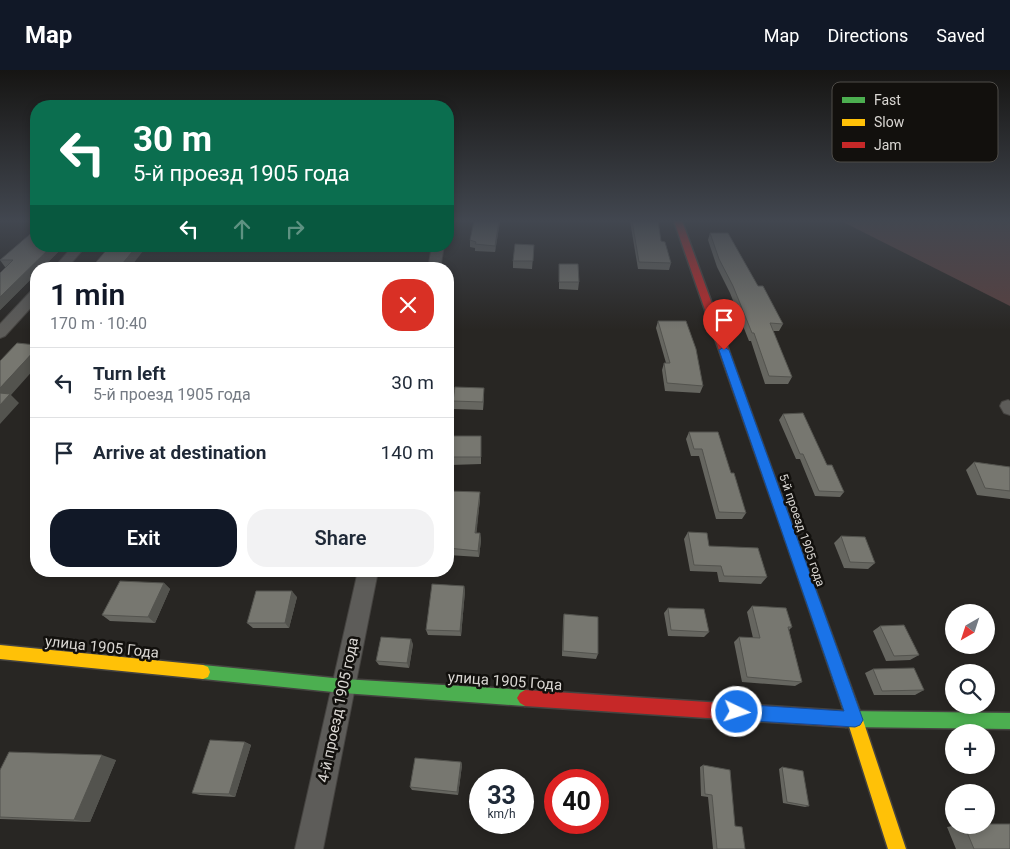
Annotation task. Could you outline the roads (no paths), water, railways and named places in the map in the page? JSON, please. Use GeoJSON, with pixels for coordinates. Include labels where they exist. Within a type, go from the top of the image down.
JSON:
{"type":"FeatureCollection","features":[{"type":"Feature","properties":{"kind":"street","name":"5-й проезд 1905 года"},"geometry":{"type":"LineString","coordinates":[[691,257],[855,720],[898,849]]}},
{"type":"Feature","properties":{"kind":"street"},"geometry":{"type":"LineString","coordinates":[[0,333],[30,300]]}},
{"type":"Feature","properties":{"kind":"street","name":"4-й проезд 1905 года"},"geometry":{"type":"LineString","coordinates":[[309,849],[367,577]]}},
{"type":"Feature","properties":{"kind":"street","name":"улица 1905 Года"},"geometry":{"type":"LineString","coordinates":[[0,652],[343,686],[855,720],[1010,720]]}}]}
